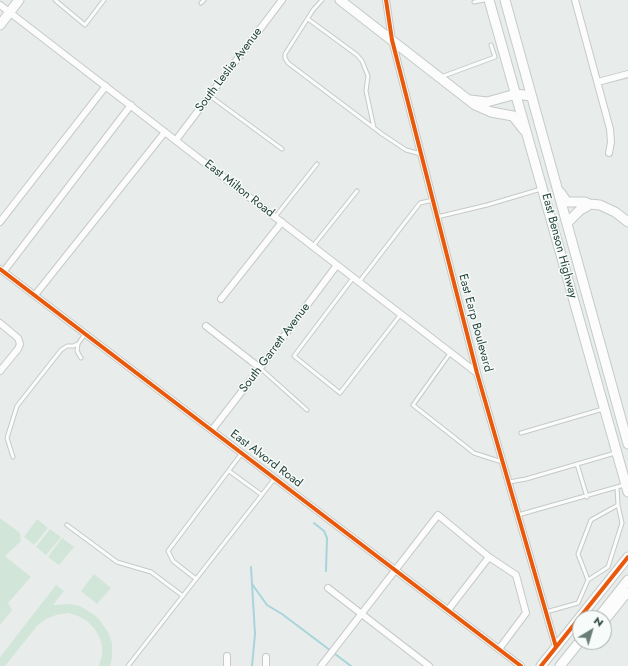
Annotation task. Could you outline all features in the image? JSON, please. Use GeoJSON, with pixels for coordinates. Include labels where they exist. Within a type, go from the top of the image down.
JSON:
{"type":"FeatureCollection","features":[{"type":"Feature","properties":{"kind":"main road"},"geometry":{"type":"LineString","coordinates":[[0,25],[19,0]]}},
{"type":"Feature","properties":{"kind":"main road"},"geometry":{"type":"LineString","coordinates":[[340,0],[475,105],[484,110],[513,116],[528,134]]}},
{"type":"Feature","properties":{"kind":"main road","name":"East Benson Highway"},"geometry":{"type":"LineString","coordinates":[[489,0],[617,452],[624,488]]}},
{"type":"Feature","properties":{"kind":"main road","name":"East Benson Highway"},"geometry":{"type":"LineString","coordinates":[[506,0],[531,96],[628,444]]}},
{"type":"Feature","properties":{"kind":"main road"},"geometry":{"type":"LineString","coordinates":[[467,99],[487,102],[516,94],[531,96]]}},
{"type":"Feature","properties":{"kind":"main road"},"geometry":{"type":"LineString","coordinates":[[557,190],[567,202],[585,202],[600,205],[615,212],[628,222]]}},
{"type":"Feature","properties":{"kind":"main road"},"geometry":{"type":"LineString","coordinates":[[567,223],[580,210],[589,204]]}},
{"type":"Feature","properties":{"kind":"main road"},"geometry":{"type":"LineString","coordinates":[[588,352],[594,362],[601,363],[603,354]]}},
{"type":"Feature","properties":{"kind":"main road"},"geometry":{"type":"LineString","coordinates":[[541,666],[628,557]]}},
{"type":"Feature","properties":{"kind":"main road"},"geometry":{"type":"LineString","coordinates":[[604,610],[628,580]]}},
{"type":"Feature","properties":{"kind":"main road"},"geometry":{"type":"LineString","coordinates":[[612,610],[628,593]]}},
{"type":"Feature","properties":{"kind":"main road"},"geometry":{"type":"LineString","coordinates":[[562,663],[573,650]]}},
{"type":"Feature","properties":{"kind":"main road"},"geometry":{"type":"LineString","coordinates":[[562,663],[577,650]]}},
{"type":"Feature","properties":{"kind":"street","name":"South Leslie Avenue"},"geometry":{"type":"LineString","coordinates":[[176,140],[282,0]]}},
{"type":"Feature","properties":{"kind":"street","name":"East Earp Boulevard"},"geometry":{"type":"LineString","coordinates":[[386,0],[392,40],[437,217],[478,373],[556,648]]}},
{"type":"Feature","properties":{"kind":"street"},"geometry":{"type":"LineString","coordinates":[[575,0],[612,135],[609,153]]}},
{"type":"Feature","properties":{"kind":"street","name":"East Milton Road"},"geometry":{"type":"LineString","coordinates":[[0,5],[478,373]]}},
{"type":"Feature","properties":{"kind":"street"},"geometry":{"type":"LineString","coordinates":[[598,82],[628,74]]}},
{"type":"Feature","properties":{"kind":"street"},"geometry":{"type":"LineString","coordinates":[[0,222],[106,86]]}},
{"type":"Feature","properties":{"kind":"street"},"geometry":{"type":"LineString","coordinates":[[2,270],[131,105]]}},
{"type":"Feature","properties":{"kind":"street"},"geometry":{"type":"LineString","coordinates":[[35,295],[165,132]]}},
{"type":"Feature","properties":{"kind":"street"},"geometry":{"type":"LineString","coordinates":[[221,299],[282,222]]}},
{"type":"Feature","properties":{"kind":"street","name":"South Garrett Avenue"},"geometry":{"type":"LineString","coordinates":[[212,430],[260,368],[336,264]]}},
{"type":"Feature","properties":{"kind":"street","name":"East Alvord Road"},"geometry":{"type":"LineString","coordinates":[[2,270],[521,666]]}},
{"type":"Feature","properties":{"kind":"street"},"geometry":{"type":"LineString","coordinates":[[0,323],[23,342],[0,371]]}},
{"type":"Feature","properties":{"kind":"street"},"geometry":{"type":"LineString","coordinates":[[206,326],[260,368]]}},
{"type":"Feature","properties":{"kind":"street"},"geometry":{"type":"LineString","coordinates":[[321,666],[438,515],[489,557],[516,575],[526,613],[499,649]]}},
{"type":"Feature","properties":{"kind":"street"},"geometry":{"type":"LineString","coordinates":[[448,610],[489,557]]}},
{"type":"Feature","properties":{"kind":"street"},"geometry":{"type":"LineString","coordinates":[[328,588],[429,666]]}},
{"type":"Feature","properties":{"kind":"street"},"geometry":{"type":"LineString","coordinates":[[227,656],[227,666]]}},
{"type":"Feature","properties":{"kind":"street"},"geometry":{"type":"LineString","coordinates":[[266,657],[266,666]]}},
{"type":"Feature","properties":{"kind":"lane"},"geometry":{"type":"LineString","coordinates":[[55,0],[85,25],[104,0]]}},
{"type":"Feature","properties":{"kind":"lane"},"geometry":{"type":"LineString","coordinates":[[201,4],[204,0]]}},
{"type":"Feature","properties":{"kind":"lane"},"geometry":{"type":"LineString","coordinates":[[322,0],[285,54],[285,58],[288,63],[374,128],[406,150],[421,154]]}},
{"type":"Feature","properties":{"kind":"lane"},"geometry":{"type":"LineString","coordinates":[[474,2],[484,0]]}},
{"type":"Feature","properties":{"kind":"lane"},"geometry":{"type":"LineString","coordinates":[[308,19],[362,60],[368,76],[366,91],[374,128]]}},
{"type":"Feature","properties":{"kind":"lane"},"geometry":{"type":"LineString","coordinates":[[491,45],[495,57]]}},
{"type":"Feature","properties":{"kind":"lane"},"geometry":{"type":"LineString","coordinates":[[440,78],[504,54]]}},
{"type":"Feature","properties":{"kind":"lane"},"geometry":{"type":"LineString","coordinates":[[210,96],[282,149]]}},
{"type":"Feature","properties":{"kind":"lane"},"geometry":{"type":"LineString","coordinates":[[275,217],[317,164]]}},
{"type":"Feature","properties":{"kind":"lane"},"geometry":{"type":"LineString","coordinates":[[437,217],[487,205],[543,188]]}},
{"type":"Feature","properties":{"kind":"lane"},"geometry":{"type":"LineString","coordinates":[[312,246],[357,191]]}},
{"type":"Feature","properties":{"kind":"lane"},"geometry":{"type":"LineString","coordinates":[[359,282],[420,203],[433,200]]}},
{"type":"Feature","properties":{"kind":"lane"},"geometry":{"type":"LineString","coordinates":[[353,278],[294,356],[340,393],[401,314]]}},
{"type":"Feature","properties":{"kind":"lane"},"geometry":{"type":"LineString","coordinates":[[81,358],[77,351],[78,344],[85,334]]}},
{"type":"Feature","properties":{"kind":"lane"},"geometry":{"type":"LineString","coordinates":[[12,457],[6,438],[17,406],[62,348],[78,344]]}},
{"type":"Feature","properties":{"kind":"lane"},"geometry":{"type":"LineString","coordinates":[[451,352],[413,405],[474,453],[503,463]]}},
{"type":"Feature","properties":{"kind":"lane"},"geometry":{"type":"LineString","coordinates":[[260,368],[307,410]]}},
{"type":"Feature","properties":{"kind":"lane"},"geometry":{"type":"LineString","coordinates":[[521,433],[604,408]]}},
{"type":"Feature","properties":{"kind":"lane"},"geometry":{"type":"LineString","coordinates":[[509,482],[617,452]]}},
{"type":"Feature","properties":{"kind":"lane"},"geometry":{"type":"LineString","coordinates":[[196,579],[173,561],[168,551],[242,453]]}},
{"type":"Feature","properties":{"kind":"lane"},"geometry":{"type":"LineString","coordinates":[[577,464],[587,496]]}},
{"type":"Feature","properties":{"kind":"lane"},"geometry":{"type":"LineString","coordinates":[[229,471],[262,495]]}},
{"type":"Feature","properties":{"kind":"lane"},"geometry":{"type":"LineString","coordinates":[[128,666],[275,478]]}},
{"type":"Feature","properties":{"kind":"lane"},"geometry":{"type":"LineString","coordinates":[[518,515],[587,496],[624,488]]}},
{"type":"Feature","properties":{"kind":"lane"},"geometry":{"type":"LineString","coordinates":[[546,612],[578,603],[588,580],[608,567],[622,523],[618,505],[624,488]]}},
{"type":"Feature","properties":{"kind":"lane"},"geometry":{"type":"LineString","coordinates":[[588,580],[578,554],[591,520],[618,505]]}},
{"type":"Feature","properties":{"kind":"lane"},"geometry":{"type":"LineString","coordinates":[[67,525],[117,562],[151,572],[182,596]]}},
{"type":"Feature","properties":{"kind":"green space"},"geometry":{"type":"Polygon","coordinates":[[[0,518],[20,533],[21,541],[5,556],[31,577],[8,603],[12,610],[0,625],[0,518]]]}},
{"type":"Feature","properties":{"kind":"green space"},"geometry":{"type":"Polygon","coordinates":[[[37,519],[48,528],[34,545],[24,537],[37,519]]]}},
{"type":"Feature","properties":{"kind":"green space"},"geometry":{"type":"Polygon","coordinates":[[[50,529],[61,537],[46,555],[36,547],[50,529]]]}},
{"type":"Feature","properties":{"kind":"green space"},"geometry":{"type":"Polygon","coordinates":[[[62,538],[74,547],[59,565],[48,557],[62,538]]]}},
{"type":"Feature","properties":{"kind":"green space"},"geometry":{"type":"Polygon","coordinates":[[[94,574],[111,588],[97,604],[81,591],[94,574]]]}},
{"type":"Feature","properties":{"kind":"green space"},"geometry":{"type":"Polygon","coordinates":[[[56,585],[64,591],[53,605],[69,604],[80,606],[96,616],[108,632],[112,643],[112,658],[110,666],[99,666],[102,655],[102,645],[94,628],[87,621],[68,613],[56,615],[46,619],[37,626],[5,666],[0,666],[0,657],[56,585]]]}},
{"type":"Feature","properties":{"kind":"waterway"},"geometry":{"type":"LineString","coordinates":[[314,523],[324,531],[327,538],[326,571]]}},
{"type":"Feature","properties":{"kind":"waterway"},"geometry":{"type":"LineString","coordinates":[[251,567],[255,634],[252,666]]}},
{"type":"Feature","properties":{"kind":"waterway"},"geometry":{"type":"LineString","coordinates":[[252,584],[267,605],[282,614],[351,666]]}},
{"type":"Feature","properties":{"kind":"cycle path"},"geometry":{"type":"LineString","coordinates":[[386,0],[392,40],[477,373],[556,647]]}},
{"type":"Feature","properties":{"kind":"cycle path"},"geometry":{"type":"LineString","coordinates":[[0,269],[521,666]]}},
{"type":"Feature","properties":{"kind":"cycle path"},"geometry":{"type":"LineString","coordinates":[[541,666],[628,557]]}}]}
